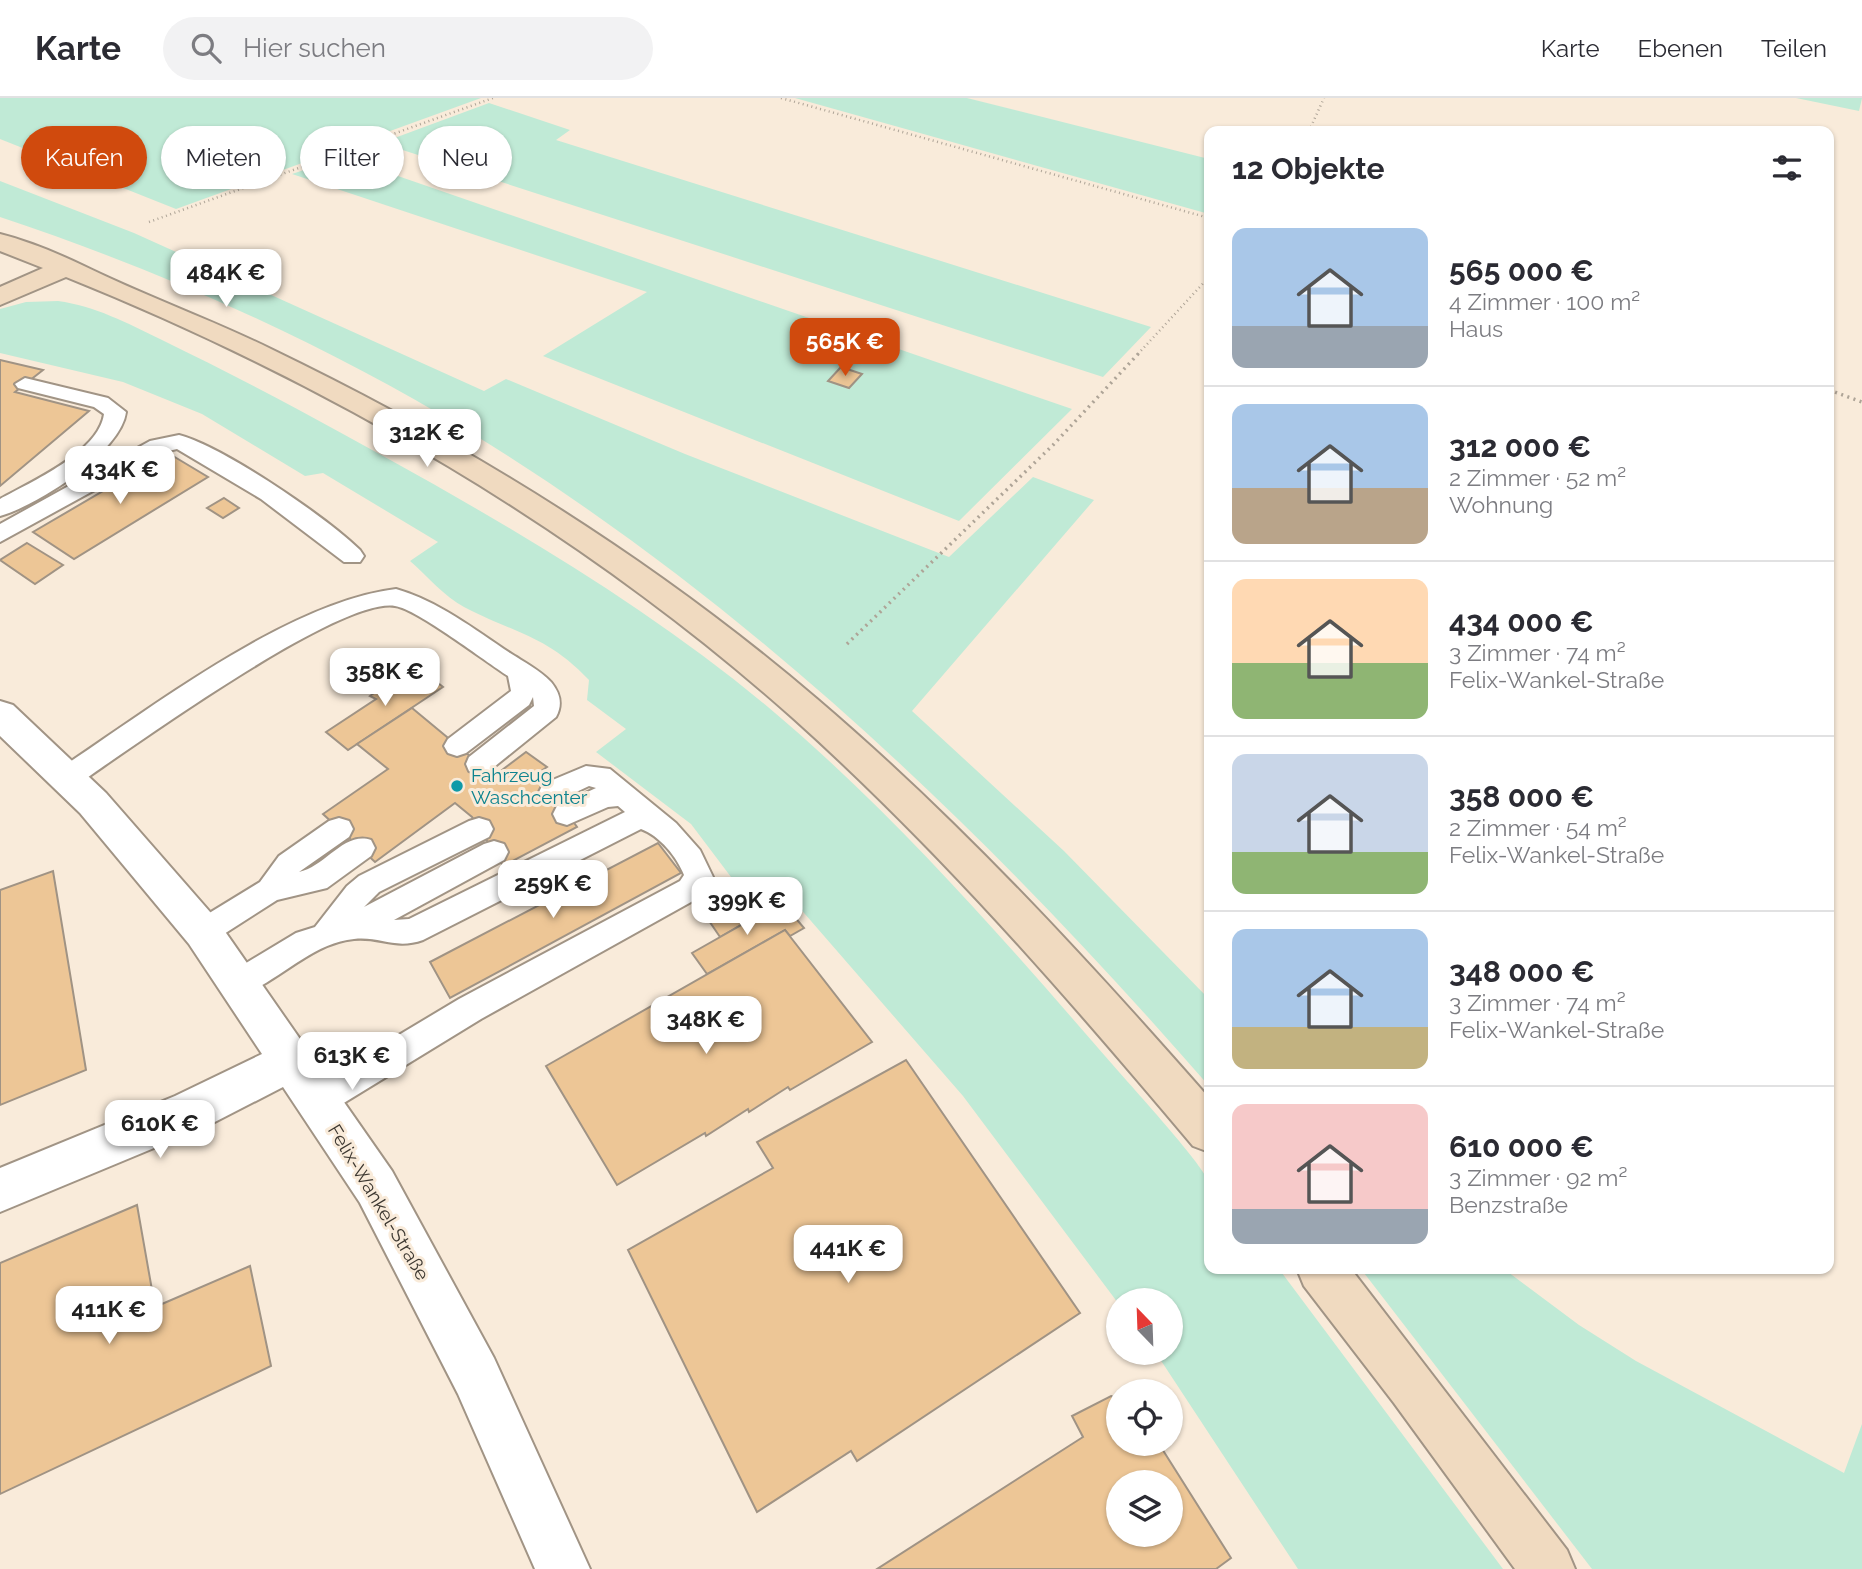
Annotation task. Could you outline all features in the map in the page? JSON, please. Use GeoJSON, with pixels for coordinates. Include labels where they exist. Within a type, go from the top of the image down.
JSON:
{"type":"FeatureCollection","features":[{"type":"Feature","properties":{"kind":"main road"},"geometry":{"type":"LineString","coordinates":[[0,242],[56,263],[255,350],[436,445],[674,603],[801,705],[937,832],[1078,980],[1204,1125]]}},
{"type":"Feature","properties":{"kind":"main road"},"geometry":{"type":"LineString","coordinates":[[0,268],[30,259],[56,263]]}},
{"type":"Feature","properties":{"kind":"main road"},"geometry":{"type":"LineString","coordinates":[[0,297],[56,263]]}},
{"type":"Feature","properties":{"kind":"main road"},"geometry":{"type":"LineString","coordinates":[[1325,1274],[1412,1385],[1548,1569]]}},
{"type":"Feature","properties":{"kind":"street","name":"Felix-Wankel-Straße"},"geometry":{"type":"LineString","coordinates":[[0,714],[68,777],[115,826],[203,932],[318,1101],[404,1236],[476,1376],[563,1569]]}},
{"type":"Feature","properties":{"kind":"street"},"geometry":{"type":"LineString","coordinates":[[0,1190],[191,1111],[290,1062]]}},
{"type":"Feature","properties":{"kind":"lane"},"geometry":{"type":"LineString","coordinates":[[0,509],[88,455],[113,430],[116,420],[115,412],[101,402],[25,384]]}},
{"type":"Feature","properties":{"kind":"lane"},"geometry":{"type":"LineString","coordinates":[[0,534],[158,446],[179,442],[236,472],[344,545],[352,556]]}},
{"type":"Feature","properties":{"kind":"lane"},"geometry":{"type":"LineString","coordinates":[[68,777],[230,672],[321,617],[370,599],[391,597],[408,601],[519,671],[544,690],[547,710],[480,764]]}},
{"type":"Feature","properties":{"kind":"lane"},"geometry":{"type":"LineString","coordinates":[[457,746],[520,698],[525,689],[519,671]]}},
{"type":"Feature","properties":{"kind":"lane"},"geometry":{"type":"LineString","coordinates":[[318,1101],[470,1009],[690,889],[699,880],[697,869],[655,821],[625,795],[560,803]]}},
{"type":"Feature","properties":{"kind":"lane"},"geometry":{"type":"LineString","coordinates":[[341,930],[414,932],[633,819],[655,821]]}},
{"type":"Feature","properties":{"kind":"lane"},"geometry":{"type":"LineString","coordinates":[[203,932],[270,890],[289,864],[339,829]]}},
{"type":"Feature","properties":{"kind":"lane"},"geometry":{"type":"LineString","coordinates":[[239,983],[341,930],[487,840]]}},
{"type":"Feature","properties":{"kind":"lane"},"geometry":{"type":"LineString","coordinates":[[270,890],[310,883],[361,848]]}},
{"type":"Feature","properties":{"kind":"path"},"geometry":{"type":"LineString","coordinates":[[149,222],[493,98]]}},
{"type":"Feature","properties":{"kind":"path"},"geometry":{"type":"LineString","coordinates":[[781,98],[1204,217]]}},
{"type":"Feature","properties":{"kind":"path"},"geometry":{"type":"LineString","coordinates":[[1311,126],[1324,98]]}},
{"type":"Feature","properties":{"kind":"path"},"geometry":{"type":"LineString","coordinates":[[848,643],[1053,444],[1204,282]]}},
{"type":"Feature","properties":{"kind":"path"},"geometry":{"type":"LineString","coordinates":[[1834,392],[1862,402]]}},
{"type":"Feature","properties":{"kind":"green space"},"geometry":{"type":"Polygon","coordinates":[[[0,98],[481,98],[404,126],[300,126],[300,164],[286,169],[286,126],[161,126],[161,189],[231,189],[176,209],[126,189],[147,189],[147,126],[21,126],[21,147],[0,139],[0,98]]]}},
{"type":"Feature","properties":{"kind":"green space"},"geometry":{"type":"Polygon","coordinates":[[[795,98],[967,98],[1204,158],[1204,213],[795,98]]]}},
{"type":"Feature","properties":{"kind":"green space"},"geometry":{"type":"Polygon","coordinates":[[[1796,98],[1862,98],[1859,111],[1796,98]]]}},
{"type":"Feature","properties":{"kind":"green space"},"geometry":{"type":"Polygon","coordinates":[[[489,103],[570,130],[556,140],[1151,327],[1103,377],[512,185],[512,126],[427,126],[489,103]]]}},
{"type":"Feature","properties":{"kind":"green space"},"geometry":{"type":"Polygon","coordinates":[[[418,129],[418,155],[404,150],[404,134],[418,129]]]}},
{"type":"Feature","properties":{"kind":"green space"},"geometry":{"type":"Polygon","coordinates":[[[404,178],[418,183],[418,189],[436,189],[1072,409],[959,521],[543,356],[647,292],[337,189],[404,189],[404,178]]]}},
{"type":"Feature","properties":{"kind":"green space"},"geometry":{"type":"Polygon","coordinates":[[[0,181],[134,233],[484,391],[506,379],[685,454],[949,557],[1033,477],[1094,500],[912,711],[1064,851],[1204,994],[1204,1080],[1126,993],[954,815],[863,730],[770,649],[673,571],[572,499],[468,431],[356,368],[298,338],[181,285],[0,217],[0,181]]]}},
{"type":"Feature","properties":{"kind":"green space"},"geometry":{"type":"Polygon","coordinates":[[[58,301],[85,307],[195,356],[421,477],[541,547],[658,623],[768,707],[858,788],[944,875],[1144,1100],[1204,1173],[1204,1274],[1283,1274],[1503,1569],[1298,1569],[1183,1394],[1183,1379],[1173,1379],[1164,1365],[1183,1365],[1183,1288],[1107,1288],[963,1096],[778,883],[731,877],[691,824],[596,752],[626,729],[587,700],[589,680],[559,653],[544,644],[450,598],[410,561],[438,542],[323,473],[305,476],[202,414],[123,382],[0,353],[0,309],[26,302],[58,301]]]}},
{"type":"Feature","properties":{"kind":"green space"},"geometry":{"type":"Polygon","coordinates":[[[1365,1274],[1511,1274],[1579,1325],[1636,1361],[1844,1473],[1862,1424],[1862,1569],[1592,1569],[1365,1274]]]}},
{"type":"Feature","properties":{"kind":"building"},"geometry":{"type":"Polygon","coordinates":[[[0,360],[43,370],[15,392],[89,411],[0,486],[0,360]]]}},
{"type":"Feature","properties":{"kind":"building"},"geometry":{"type":"Polygon","coordinates":[[[841,367],[862,374],[849,388],[828,381],[841,367]]]}},
{"type":"Feature","properties":{"kind":"building"},"geometry":{"type":"Polygon","coordinates":[[[168,453],[208,477],[74,559],[33,532],[168,453]]]}},
{"type":"Feature","properties":{"kind":"building"},"geometry":{"type":"Polygon","coordinates":[[[224,498],[239,508],[223,518],[207,508],[224,498]]]}},
{"type":"Feature","properties":{"kind":"building"},"geometry":{"type":"Polygon","coordinates":[[[27,543],[63,565],[35,584],[0,560],[27,543]]]}},
{"type":"Feature","properties":{"kind":"building"},"geometry":{"type":"Polygon","coordinates":[[[406,669],[417,677],[424,672],[443,687],[348,750],[326,732],[376,699],[370,696],[406,669]]]}},
{"type":"Feature","properties":{"kind":"building","name":"Fahrzeug Waschcenter"},"geometry":{"type":"Polygon","coordinates":[[[412,708],[494,776],[526,752],[547,767],[538,773],[577,827],[503,866],[472,817],[455,803],[375,862],[323,814],[388,769],[357,744],[412,708]]]}},
{"type":"Feature","properties":{"kind":"building"},"geometry":{"type":"Polygon","coordinates":[[[658,843],[681,873],[450,998],[430,962],[658,843]]]}},
{"type":"Feature","properties":{"kind":"building"},"geometry":{"type":"Polygon","coordinates":[[[53,871],[86,1070],[0,1105],[0,890],[53,871]]]}},
{"type":"Feature","properties":{"kind":"building"},"geometry":{"type":"Polygon","coordinates":[[[738,884],[760,914],[720,937],[699,906],[738,884]]]}},
{"type":"Feature","properties":{"kind":"building"},"geometry":{"type":"Polygon","coordinates":[[[782,902],[804,928],[790,936],[785,930],[707,974],[692,953],[782,902]]]}},
{"type":"Feature","properties":{"kind":"building"},"geometry":{"type":"Polygon","coordinates":[[[785,930],[872,1042],[790,1090],[788,1087],[749,1112],[748,1109],[706,1136],[705,1133],[617,1185],[546,1066],[785,930]]]}},
{"type":"Feature","properties":{"kind":"building"},"geometry":{"type":"Polygon","coordinates":[[[906,1060],[1080,1313],[857,1461],[851,1451],[757,1512],[628,1250],[773,1168],[757,1142],[906,1060]]]}},
{"type":"Feature","properties":{"kind":"building"},"geometry":{"type":"Polygon","coordinates":[[[137,1205],[155,1307],[250,1266],[271,1366],[0,1494],[0,1263],[137,1205]]]}},
{"type":"Feature","properties":{"kind":"building"},"geometry":{"type":"Polygon","coordinates":[[[1106,1399],[1106,1456],[1167,1456],[1175,1470],[1106,1470],[1106,1547],[1183,1547],[1183,1482],[1231,1558],[1216,1569],[877,1569],[1083,1437],[1072,1416],[1106,1399]]]}},
{"type":"Feature","properties":{"kind":"place","name":"Fahrzeug Waschcenter"},"geometry":{"type":"Point","coordinates":[457,786]}}]}
